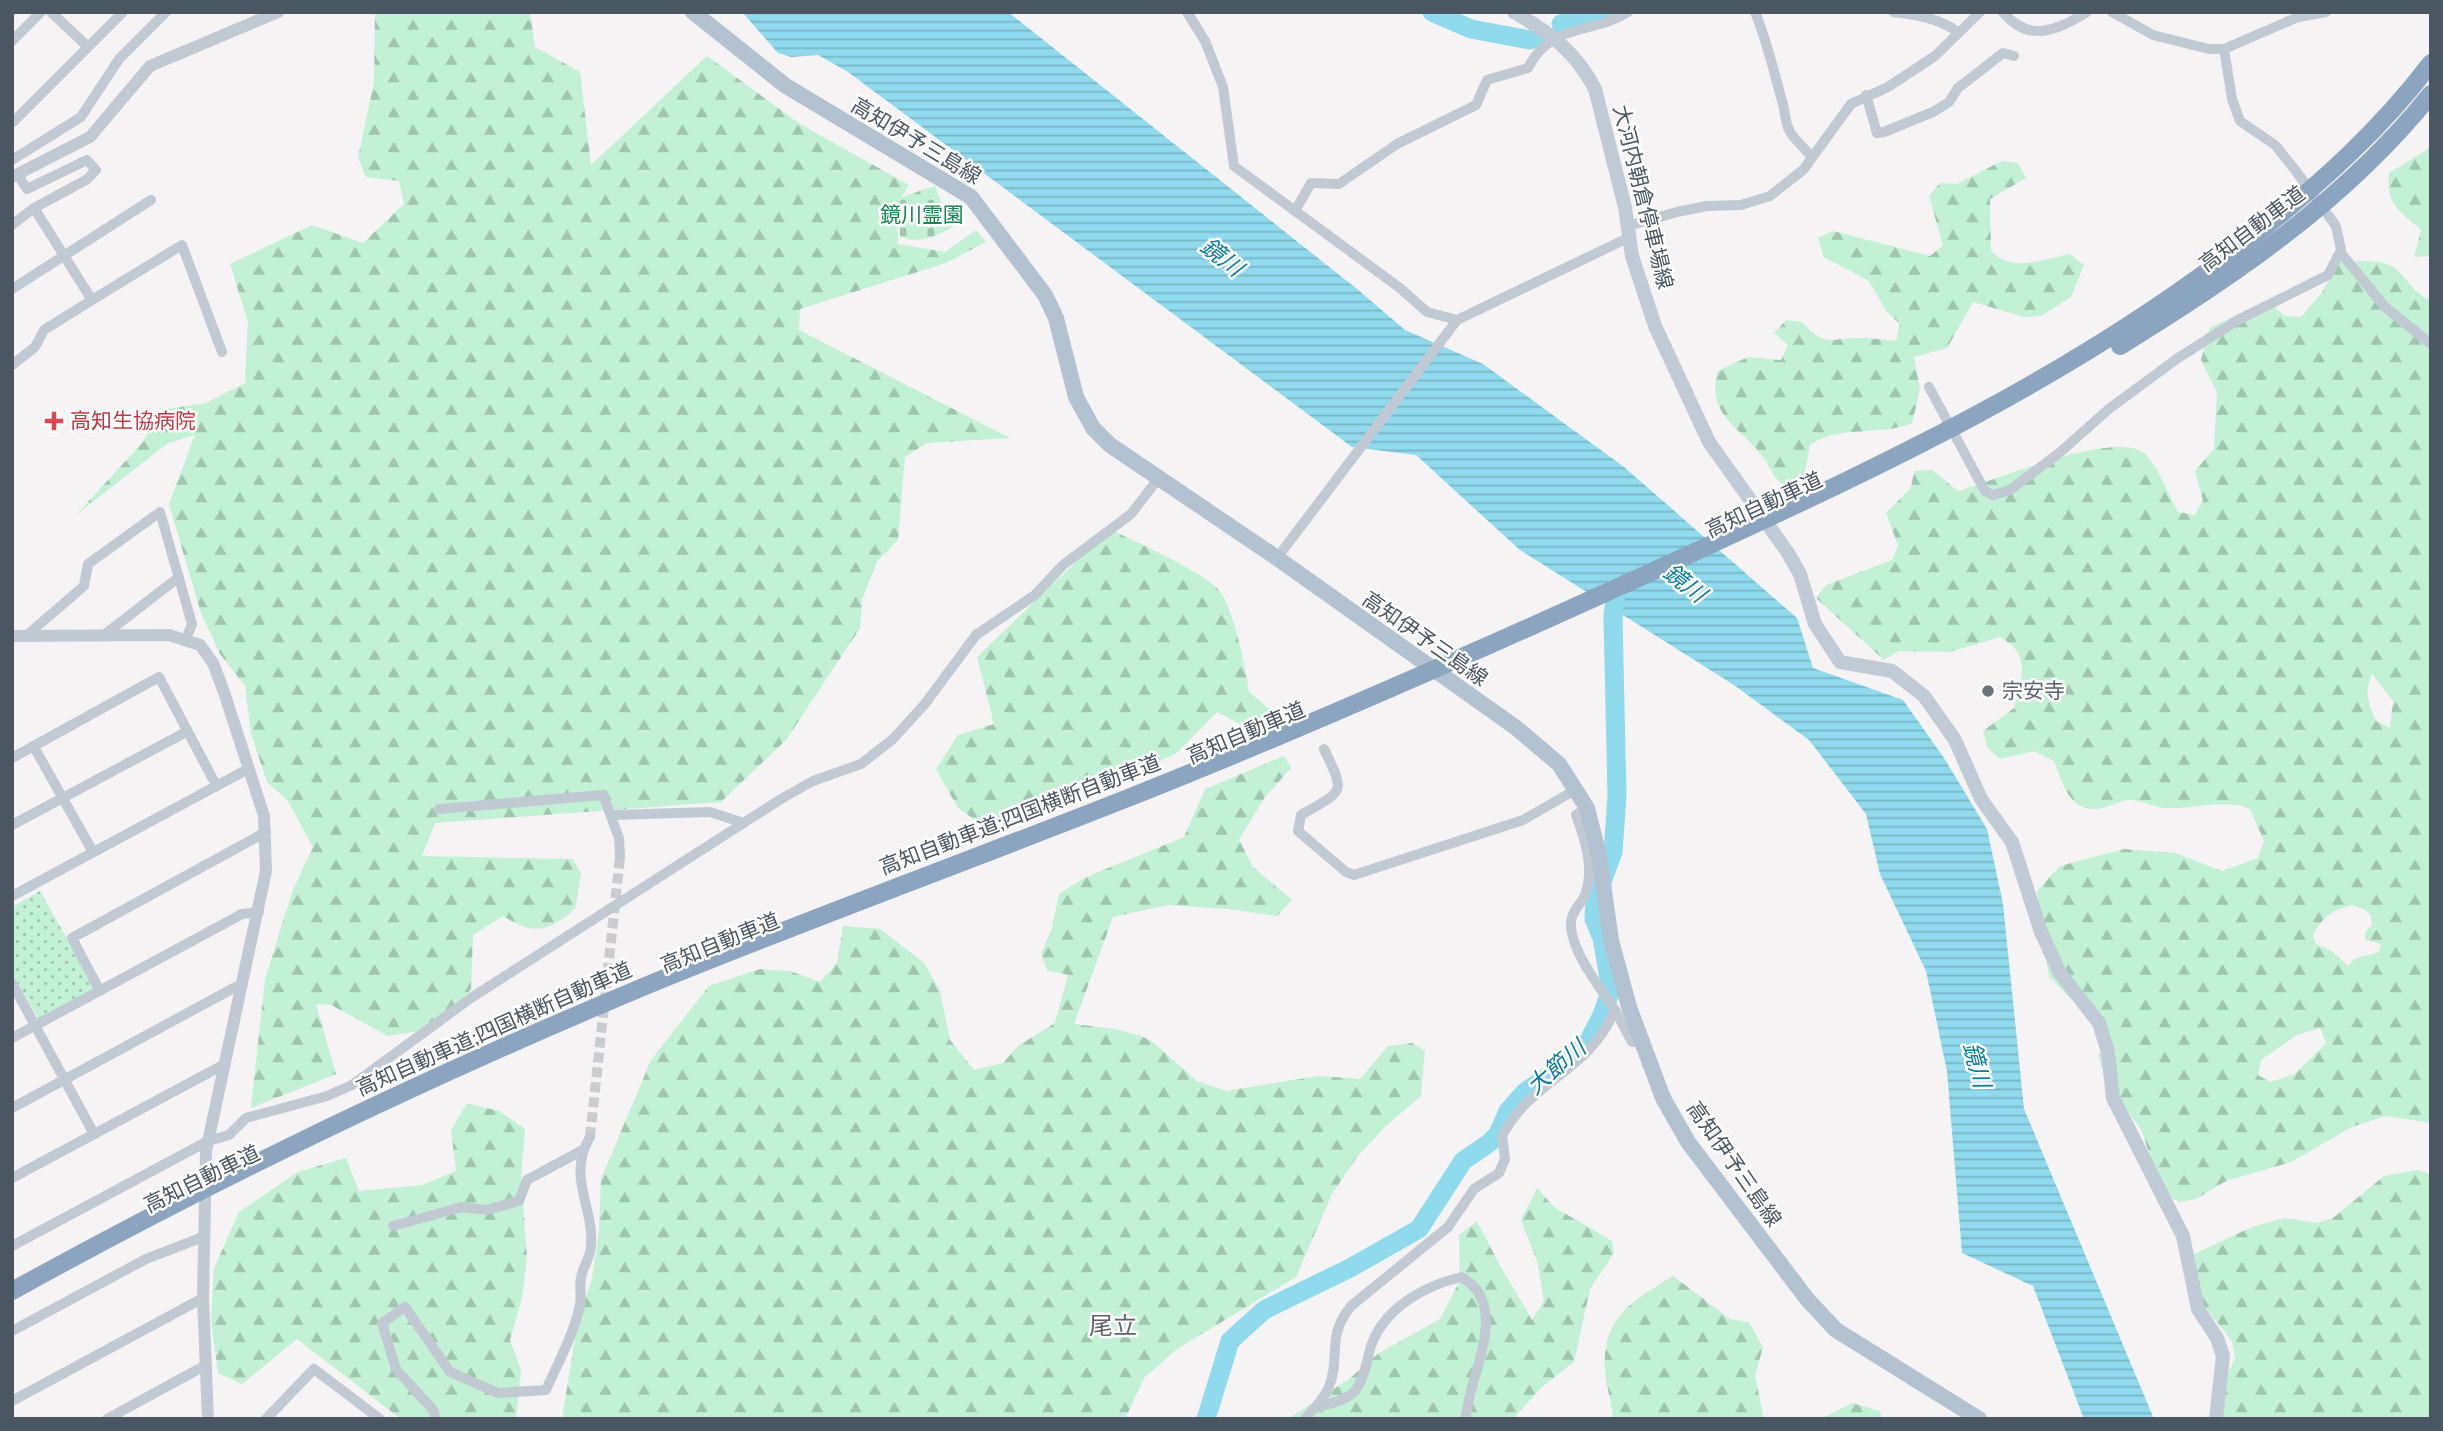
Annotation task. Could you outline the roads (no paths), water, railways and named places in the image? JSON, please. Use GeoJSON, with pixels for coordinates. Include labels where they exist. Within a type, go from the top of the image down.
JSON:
{"type":"FeatureCollection","features":[{"type":"Feature","properties":{"kind":"highway","name":"高知自動車道"},"geometry":{"type":"LineString","coordinates":[[1828,495],[1994,407],[2090,352],[2210,271],[2350,155],[2405,97],[2431,63]]}},
{"type":"Feature","properties":{"kind":"highway","name":"高知自動車道"},"geometry":{"type":"LineString","coordinates":[[12,1303],[288,1161],[610,1012],[1533,635],[1999,416],[2110,352],[2231,276],[2292,230],[2356,173],[2431,94]]}},
{"type":"Feature","properties":{"kind":"highway","name":"高知自動車道;四国横断自動車道"},"geometry":{"type":"LineString","coordinates":[[12,1291],[151,1216],[395,1097],[591,1010],[1246,754]]}},
{"type":"Feature","properties":{"kind":"main road","name":"高知伊予三島線"},"geometry":{"type":"LineString","coordinates":[[693,12],[786,86],[971,197],[1045,295],[1056,318],[1076,397],[1093,428],[1127,459],[1277,558],[1543,748],[1577,789],[1587,807],[1594,831],[1611,940],[1624,988],[1663,1098],[1688,1142],[1821,1315],[1851,1342],[1979,1419]]}},
{"type":"Feature","properties":{"kind":"main road","name":"大河内朝倉停車場線"},"geometry":{"type":"LineString","coordinates":[[1514,12],[1556,37],[1586,72],[1595,89],[1629,232],[1632,256],[1655,326],[1709,442],[1794,564],[1815,624],[1840,662],[1892,671],[1924,696],[1955,740],[1981,799],[2012,842],[2041,932],[2060,973],[2099,1023],[2108,1052],[2113,1098],[2183,1236],[2198,1309],[2217,1338],[2222,1356],[2216,1419]]}},
{"type":"Feature","properties":{"kind":"street"},"geometry":{"type":"LineString","coordinates":[[12,41],[41,12]]}},
{"type":"Feature","properties":{"kind":"street"},"geometry":{"type":"LineString","coordinates":[[51,12],[87,46]]}},
{"type":"Feature","properties":{"kind":"street"},"geometry":{"type":"LineString","coordinates":[[12,123],[123,12]]}},
{"type":"Feature","properties":{"kind":"street"},"geometry":{"type":"LineString","coordinates":[[12,160],[81,117],[119,59],[166,12]]}},
{"type":"Feature","properties":{"kind":"street"},"geometry":{"type":"LineString","coordinates":[[12,225],[34,208],[86,180],[95,173],[95,166],[88,160],[27,189],[15,176],[90,136],[150,66],[278,12]]}},
{"type":"Feature","properties":{"kind":"street"},"geometry":{"type":"LineString","coordinates":[[1188,12],[1205,41],[1223,87],[1234,166],[1400,288],[1427,312],[1456,323]]}},
{"type":"Feature","properties":{"kind":"street"},"geometry":{"type":"LineString","coordinates":[[1295,211],[1311,183],[1339,184],[1396,144],[1475,105],[1488,80],[1528,68],[1537,51],[1556,37],[1628,12]]}},
{"type":"Feature","properties":{"kind":"street"},"geometry":{"type":"LineString","coordinates":[[1755,12],[1770,53],[1776,86],[1784,104],[1783,116],[1792,135],[1812,157]]}},
{"type":"Feature","properties":{"kind":"street"},"geometry":{"type":"LineString","coordinates":[[1893,12],[1922,15],[1945,23],[1958,32]]}},
{"type":"Feature","properties":{"kind":"street"},"geometry":{"type":"LineString","coordinates":[[1277,558],[1456,323],[1629,232],[1676,212],[1707,206],[1741,205],[1770,196],[1802,170],[1851,104],[1888,87],[1925,63],[1980,12]]}},
{"type":"Feature","properties":{"kind":"street"},"geometry":{"type":"LineString","coordinates":[[2003,12],[2012,24],[2029,31],[2060,27],[2087,12]]}},
{"type":"Feature","properties":{"kind":"street"},"geometry":{"type":"LineString","coordinates":[[2112,12],[2153,35],[2209,49],[2224,49],[2298,17],[2326,12]]}},
{"type":"Feature","properties":{"kind":"street"},"geometry":{"type":"LineString","coordinates":[[2224,49],[2232,99],[2240,121],[2275,145],[2336,226],[2341,253],[2385,307],[2431,344]]}},
{"type":"Feature","properties":{"kind":"street"},"geometry":{"type":"LineString","coordinates":[[1866,95],[1877,133],[1884,132],[1949,102],[1958,88],[2003,53],[2014,56]]}},
{"type":"Feature","properties":{"kind":"street"},"geometry":{"type":"LineString","coordinates":[[12,289],[151,200]]}},
{"type":"Feature","properties":{"kind":"street"},"geometry":{"type":"LineString","coordinates":[[34,208],[92,300]]}},
{"type":"Feature","properties":{"kind":"street"},"geometry":{"type":"LineString","coordinates":[[12,365],[35,347],[44,330],[182,245],[222,352]]}},
{"type":"Feature","properties":{"kind":"street"},"geometry":{"type":"LineString","coordinates":[[1929,387],[1985,491],[1993,495],[2010,490],[2059,454],[2110,408],[2178,358],[2238,320],[2328,275],[2341,253]]}},
{"type":"Feature","properties":{"kind":"street"},"geometry":{"type":"LineString","coordinates":[[12,1247],[229,1135],[246,1118],[327,1096],[352,1085],[471,998],[744,823],[813,780],[861,764],[893,740],[924,705],[976,635],[1027,601],[1062,565],[1131,514],[1158,479]]}},
{"type":"Feature","properties":{"kind":"street"},"geometry":{"type":"LineString","coordinates":[[27,635],[84,586],[88,564],[160,512],[192,624],[186,639]]}},
{"type":"Feature","properties":{"kind":"street"},"geometry":{"type":"LineString","coordinates":[[104,635],[179,577]]}},
{"type":"Feature","properties":{"kind":"street"},"geometry":{"type":"LineString","coordinates":[[12,636],[169,635],[200,645],[213,663],[266,832],[266,871],[259,912],[207,1146],[203,1298],[208,1419]]}},
{"type":"Feature","properties":{"kind":"street"},"geometry":{"type":"LineString","coordinates":[[12,758],[159,677],[216,785]]}},
{"type":"Feature","properties":{"kind":"street"},"geometry":{"type":"LineString","coordinates":[[12,825],[188,731]]}},
{"type":"Feature","properties":{"kind":"street"},"geometry":{"type":"LineString","coordinates":[[34,747],[93,852]]}},
{"type":"Feature","properties":{"kind":"street"},"geometry":{"type":"LineString","coordinates":[[1324,749],[1340,782],[1339,789],[1335,796],[1301,815],[1298,831],[1346,872],[1354,875],[1523,820],[1577,789]]}},
{"type":"Feature","properties":{"kind":"street"},"geometry":{"type":"LineString","coordinates":[[12,896],[248,769]]}},
{"type":"Feature","properties":{"kind":"street"},"geometry":{"type":"LineString","coordinates":[[439,809],[603,795],[612,816],[620,857]]}},
{"type":"Feature","properties":{"kind":"street"},"geometry":{"type":"LineString","coordinates":[[1587,807],[1576,815],[1589,863],[1588,885],[1570,920],[1582,956],[1604,995],[1632,1042],[1641,1041]]}},
{"type":"Feature","properties":{"kind":"street"},"geometry":{"type":"LineString","coordinates":[[612,816],[710,812],[744,823]]}},
{"type":"Feature","properties":{"kind":"street"},"geometry":{"type":"LineString","coordinates":[[100,991],[72,938],[266,832]]}},
{"type":"Feature","properties":{"kind":"street"},"geometry":{"type":"LineString","coordinates":[[12,1038],[242,914],[259,912]]}},
{"type":"Feature","properties":{"kind":"street"},"geometry":{"type":"LineString","coordinates":[[12,983],[94,1134]]}},
{"type":"Feature","properties":{"kind":"street"},"geometry":{"type":"LineString","coordinates":[[12,1108],[243,984]]}},
{"type":"Feature","properties":{"kind":"street"},"geometry":{"type":"LineString","coordinates":[[1305,1419],[1329,1386],[1339,1321],[1351,1306],[1448,1227],[1474,1189],[1499,1173],[1506,1159],[1502,1136],[1515,1115],[1535,1093],[1586,1056],[1608,1028],[1614,1008]]}},
{"type":"Feature","properties":{"kind":"street"},"geometry":{"type":"LineString","coordinates":[[12,1178],[225,1064]]}},
{"type":"Feature","properties":{"kind":"street"},"geometry":{"type":"LineString","coordinates":[[435,1419],[434,1412],[396,1369],[382,1323],[405,1307],[450,1372],[498,1393],[546,1390],[573,1329],[581,1303],[581,1277],[590,1252],[590,1233],[580,1187],[582,1151],[590,1137]]}},
{"type":"Feature","properties":{"kind":"street"},"geometry":{"type":"LineString","coordinates":[[393,1226],[462,1207],[486,1210],[519,1201],[527,1180],[582,1151]]}},
{"type":"Feature","properties":{"kind":"street"},"geometry":{"type":"LineString","coordinates":[[12,1331],[146,1258],[204,1237]]}},
{"type":"Feature","properties":{"kind":"street"},"geometry":{"type":"LineString","coordinates":[[1314,1408],[1352,1395],[1357,1388],[1373,1341],[1389,1315],[1408,1300],[1438,1283],[1461,1278],[1474,1286],[1482,1299],[1486,1325],[1485,1346],[1465,1419]]}},
{"type":"Feature","properties":{"kind":"street"},"geometry":{"type":"LineString","coordinates":[[12,1401],[203,1298]]}},
{"type":"Feature","properties":{"kind":"street"},"geometry":{"type":"LineString","coordinates":[[107,1419],[206,1365]]}},
{"type":"Feature","properties":{"kind":"street"},"geometry":{"type":"LineString","coordinates":[[265,1419],[314,1369],[380,1419]]}},
{"type":"Feature","properties":{"kind":"water","name":"鏡川"},"geometry":{"type":"Polygon","coordinates":[[[742,12],[1008,12],[1405,330],[1483,364],[1624,467],[1797,618],[1813,668],[1903,700],[1944,758],[1987,829],[2003,904],[2024,1109],[2154,1419],[2084,1419],[2033,1286],[1962,1253],[1947,1071],[1926,971],[1880,874],[1866,814],[1809,740],[1734,685],[1520,550],[1416,455],[1352,447],[848,72],[818,55],[791,57],[778,53],[742,12]]]}},
{"type":"Feature","properties":{"kind":"waterway"},"geometry":{"type":"LineString","coordinates":[[1432,12],[1471,29],[1530,40],[1539,37]]}},
{"type":"Feature","properties":{"kind":"waterway"},"geometry":{"type":"LineString","coordinates":[[1561,24],[1607,12]]}},
{"type":"Feature","properties":{"kind":"waterway","name":"大節川"},"geometry":{"type":"LineString","coordinates":[[1206,1419],[1230,1341],[1264,1310],[1350,1268],[1419,1229],[1463,1161],[1498,1134],[1508,1111],[1525,1092],[1562,1067],[1587,1044],[1601,1017],[1611,990],[1602,938],[1594,919],[1595,901],[1613,852],[1617,796],[1613,617],[1617,584]]}},
{"type":"Feature","properties":{"kind":"tunnel"},"geometry":{"type":"LineString","coordinates":[[590,1137],[620,857]]}},
{"type":"Feature","properties":{"kind":"place","name":"高知生協病院"},"geometry":{"type":"Point","coordinates":[54,421]}},
{"type":"Feature","properties":{"kind":"place","name":"宗安寺"},"geometry":{"type":"Point","coordinates":[1988,691]}},
{"type":"Feature","properties":{"kind":"district","name":"尾立"},"geometry":{"type":"Point","coordinates":[1113,1326]}},
{"type":"Feature","properties":{"kind":"park label","name":"鏡川霊園"},"geometry":{"type":"Point","coordinates":[922,215]}}]}
